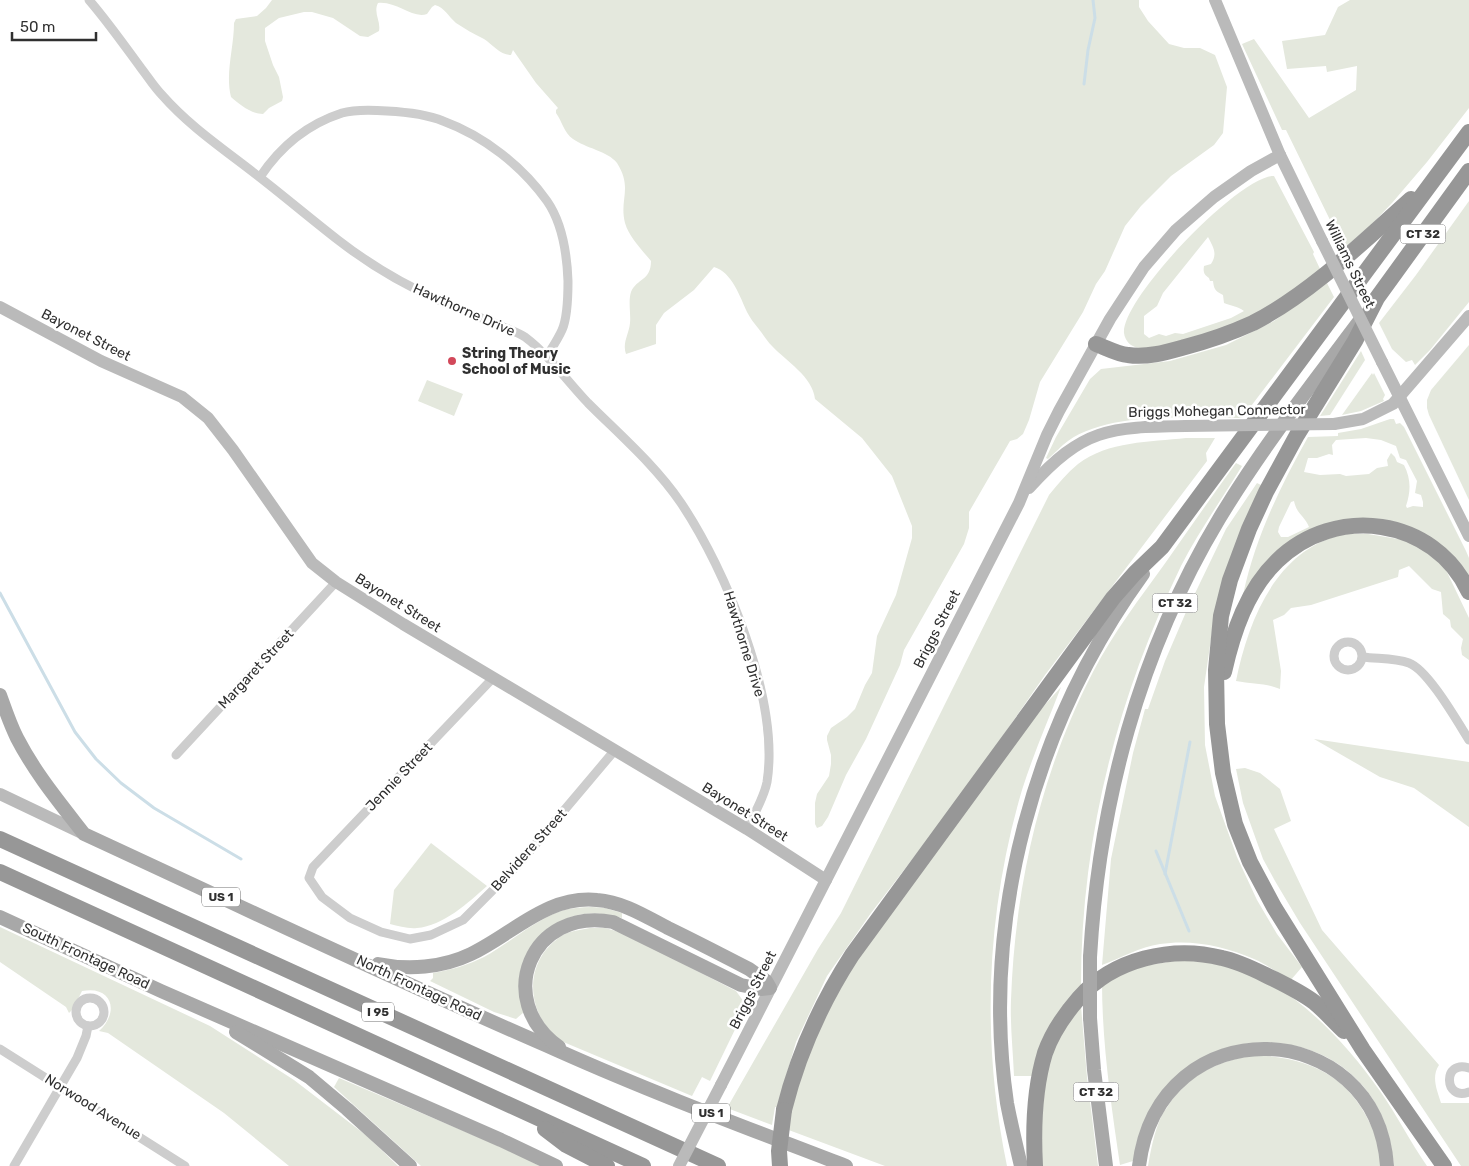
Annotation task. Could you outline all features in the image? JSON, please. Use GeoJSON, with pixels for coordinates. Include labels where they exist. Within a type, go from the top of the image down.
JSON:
{"type":"FeatureCollection","features":[{"type":"Feature","properties":{"kind":"highway","name":"CT 32"},"geometry":{"type":"LineString","coordinates":[[1162,547],[1469,132]]}},
{"type":"Feature","properties":{"kind":"highway","name":"CT 32"},"geometry":{"type":"LineString","coordinates":[[1377,298],[1469,171]]}},
{"type":"Feature","properties":{"kind":"highway"},"geometry":{"type":"LineString","coordinates":[[1096,344],[1129,355],[1156,354],[1216,338],[1255,322],[1308,287],[1437,175]]}},
{"type":"Feature","properties":{"kind":"highway"},"geometry":{"type":"LineString","coordinates":[[1377,298],[1343,362],[1285,456],[1242,546],[1230,580],[1221,616],[1216,670],[1217,724],[1220,758],[1228,798],[1235,824],[1250,862],[1274,906],[1363,1050],[1444,1166]]}},
{"type":"Feature","properties":{"kind":"highway"},"geometry":{"type":"LineString","coordinates":[[1217,724],[1223,676],[1229,648],[1240,619],[1256,588],[1285,553],[1319,533],[1348,525],[1382,526],[1404,532],[1420,539],[1435,549],[1450,563],[1461,577],[1469,592]]}},
{"type":"Feature","properties":{"kind":"highway"},"geometry":{"type":"LineString","coordinates":[[780,1166],[779,1151],[784,1110],[797,1065],[816,1017],[852,955],[1113,598],[1162,547]]}},
{"type":"Feature","properties":{"kind":"highway","name":"I 95"},"geometry":{"type":"LineString","coordinates":[[0,839],[718,1166]]}},
{"type":"Feature","properties":{"kind":"highway","name":"I 95"},"geometry":{"type":"LineString","coordinates":[[0,872],[644,1166]]}},
{"type":"Feature","properties":{"kind":"highway"},"geometry":{"type":"LineString","coordinates":[[1035,1166],[1034,1123],[1037,1090],[1046,1051],[1060,1023],[1084,993],[1103,977],[1124,965],[1142,959],[1175,954],[1212,956],[1238,962],[1291,987],[1315,1003],[1363,1050]]}},
{"type":"Feature","properties":{"kind":"highway"},"geometry":{"type":"LineString","coordinates":[[521,1111],[566,1145],[607,1166]]}},
{"type":"Feature","properties":{"kind":"main road","name":"Williams Street"},"geometry":{"type":"LineString","coordinates":[[1215,0],[1280,155],[1400,398],[1465,519],[1469,536]]}},
{"type":"Feature","properties":{"kind":"main road","name":"Briggs Street"},"geometry":{"type":"LineString","coordinates":[[679,1166],[1022,496],[1047,435],[1096,344],[1144,267],[1176,230],[1214,196],[1232,183],[1280,155]]}},
{"type":"Feature","properties":{"kind":"main road","name":"CT 32"},"geometry":{"type":"LineString","coordinates":[[1106,1166],[1094,1070],[1090,1018],[1092,918],[1098,864],[1111,795],[1133,710],[1148,666],[1170,614],[1200,552],[1238,488],[1286,418],[1377,298]]}},
{"type":"Feature","properties":{"kind":"main road","name":"Bayonet Street"},"geometry":{"type":"LineString","coordinates":[[0,307],[101,361],[182,397],[208,418],[233,450],[312,563],[336,582],[747,829],[826,880]]}},
{"type":"Feature","properties":{"kind":"main road","name":"Briggs Mohegan Connector"},"geometry":{"type":"LineString","coordinates":[[1022,496],[1057,459],[1085,440],[1118,429],[1334,424],[1367,417],[1391,406],[1400,398],[1469,316]]}},
{"type":"Feature","properties":{"kind":"main road","name":"CT 32"},"geometry":{"type":"LineString","coordinates":[[1021,1166],[1007,1103],[1002,1049],[1001,1010],[1007,919],[1021,836],[1045,757],[1075,686],[1111,620],[1162,547]]}},
{"type":"Feature","properties":{"kind":"main road","name":"US 1"},"geometry":{"type":"LineString","coordinates":[[0,695],[16,736],[27,757],[84,834]]}},
{"type":"Feature","properties":{"kind":"main road","name":"North Frontage Road"},"geometry":{"type":"LineString","coordinates":[[0,794],[357,960],[577,1059],[846,1166]]}},
{"type":"Feature","properties":{"kind":"main road"},"geometry":{"type":"LineString","coordinates":[[357,960],[400,967],[422,967],[456,960],[493,942],[554,905],[580,900],[597,900],[611,902],[635,911],[749,969],[766,981],[770,988],[761,989],[741,985],[613,922],[586,920],[567,924],[548,936],[534,954],[529,966],[526,989],[530,1012],[536,1024],[556,1045],[577,1059]]}},
{"type":"Feature","properties":{"kind":"main road","name":"South Frontage Road"},"geometry":{"type":"LineString","coordinates":[[0,917],[172,996]]}},
{"type":"Feature","properties":{"kind":"main road"},"geometry":{"type":"LineString","coordinates":[[172,996],[256,1043],[309,1077],[410,1166]]}},
{"type":"Feature","properties":{"kind":"main road"},"geometry":{"type":"LineString","coordinates":[[172,996],[501,1140],[556,1166]]}},
{"type":"Feature","properties":{"kind":"main road"},"geometry":{"type":"LineString","coordinates":[[1139,1166],[1143,1145],[1152,1118],[1168,1092],[1192,1071],[1215,1058],[1238,1051],[1259,1048],[1285,1050],[1308,1057],[1331,1069],[1348,1082],[1362,1098],[1374,1117],[1383,1141],[1387,1166]]}},
{"type":"Feature","properties":{"kind":"street","name":"Hawthorne Drive"},"geometry":{"type":"LineString","coordinates":[[90,0],[161,95],[203,134],[357,255],[403,283],[433,298],[523,336],[547,356],[570,385],[653,467],[675,495],[703,539],[727,586],[751,657],[761,694],[767,728],[767,782],[747,829]]}},
{"type":"Feature","properties":{"kind":"street"},"geometry":{"type":"LineString","coordinates":[[260,177],[269,162],[291,141],[316,123],[344,113],[372,110],[410,112],[443,120],[476,136],[501,154],[526,176],[548,202],[561,231],[567,260],[568,292],[563,328],[547,356]]}},
{"type":"Feature","properties":{"kind":"street","name":"Margaret Street"},"geometry":{"type":"LineString","coordinates":[[176,756],[336,582]]}},
{"type":"Feature","properties":{"kind":"street"},"geometry":{"type":"LineString","coordinates":[[1362,657],[1404,662],[1418,668],[1430,682],[1469,740]]}},
{"type":"Feature","properties":{"kind":"street","name":"Jennie Street"},"geometry":{"type":"LineString","coordinates":[[431,936],[410,939],[381,932],[350,918],[322,897],[309,878],[313,867],[493,678]]}},
{"type":"Feature","properties":{"kind":"street","name":"Belvidere Street"},"geometry":{"type":"LineString","coordinates":[[431,936],[463,920],[518,865],[615,750]]}},
{"type":"Feature","properties":{"kind":"street"},"geometry":{"type":"LineString","coordinates":[[14,1166],[77,1058],[88,1026]]}},
{"type":"Feature","properties":{"kind":"street","name":"Norwood Avenue"},"geometry":{"type":"LineString","coordinates":[[0,1049],[185,1166]]}},
{"type":"Feature","properties":{"kind":"street"},"geometry":{"type":"LineString","coordinates":[[1468,1066],[1459,1067],[1452,1071],[1449,1083],[1457,1092],[1462,1094],[1469,1092]]}},
{"type":"Feature","properties":{"kind":"shaded area"},"geometry":{"type":"Polygon","coordinates":[[[272,0],[1139,0],[1139,7],[1148,21],[1169,44],[1184,48],[1200,48],[1215,55],[1227,87],[1223,133],[1214,145],[1171,176],[1141,206],[1125,226],[1105,271],[1096,284],[1083,312],[1040,382],[1023,434],[1017,439],[1010,441],[969,512],[969,528],[964,544],[904,650],[900,665],[866,739],[846,775],[828,817],[822,826],[817,828],[815,824],[815,803],[817,794],[829,776],[831,755],[827,736],[831,728],[855,709],[872,673],[877,636],[896,595],[912,538],[912,526],[892,476],[862,438],[815,399],[813,391],[804,376],[768,342],[749,316],[731,279],[714,267],[694,290],[664,313],[656,325],[656,344],[626,354],[625,342],[630,323],[631,292],[649,272],[651,261],[633,238],[625,223],[623,207],[625,187],[622,172],[617,163],[608,155],[578,142],[570,136],[556,113],[558,108],[536,83],[513,50],[511,55],[500,51],[484,39],[456,23],[444,10],[435,5],[427,14],[421,15],[385,3],[378,3],[376,10],[379,31],[368,37],[360,36],[333,18],[312,12],[279,18],[265,28],[265,41],[279,77],[283,97],[282,101],[269,108],[263,114],[259,114],[246,108],[231,97],[229,70],[234,23],[236,19],[257,16],[272,0]]]}},
{"type":"Feature","properties":{"kind":"shaded area"},"geometry":{"type":"Polygon","coordinates":[[[1350,0],[1469,0],[1469,108],[1392,203],[1370,226],[1343,249],[1286,130],[1282,130],[1242,44],[1254,39],[1309,118],[1356,90],[1357,66],[1327,72],[1326,66],[1287,69],[1282,41],[1325,35],[1338,7],[1350,0]]]}},
{"type":"Feature","properties":{"kind":"shaded area"},"geometry":{"type":"Polygon","coordinates":[[[1274,176],[1314,252],[1313,254],[1321,271],[1295,290],[1248,318],[1194,338],[1163,346],[1139,348],[1131,345],[1124,333],[1128,316],[1141,294],[1161,268],[1211,216],[1236,195],[1258,181],[1274,176]],[[1208,237],[1163,293],[1157,306],[1144,316],[1144,334],[1149,338],[1159,334],[1166,336],[1175,333],[1183,334],[1231,318],[1244,311],[1224,303],[1223,295],[1214,288],[1213,281],[1210,281],[1204,273],[1204,266],[1211,264],[1214,257],[1214,250],[1208,237]]]}},
{"type":"Feature","properties":{"kind":"shaded area"},"geometry":{"type":"Polygon","coordinates":[[[1469,201],[1469,302],[1430,350],[1415,365],[1412,360],[1406,362],[1392,349],[1379,323],[1469,201]]]}},
{"type":"Feature","properties":{"kind":"shaded area"},"geometry":{"type":"Polygon","coordinates":[[[1327,283],[1334,297],[1242,418],[1152,418],[1106,425],[1085,431],[1068,441],[1048,459],[1046,458],[1090,379],[1101,369],[1170,361],[1226,345],[1274,321],[1327,283]]]}},
{"type":"Feature","properties":{"kind":"shaded area"},"geometry":{"type":"Polygon","coordinates":[[[1469,345],[1469,500],[1429,415],[1427,400],[1431,390],[1469,345]]]}},
{"type":"Feature","properties":{"kind":"shaded area"},"geometry":{"type":"Polygon","coordinates":[[[1361,351],[1365,360],[1330,415],[1320,416],[1361,351]]]}},
{"type":"Feature","properties":{"kind":"shaded area"},"geometry":{"type":"Polygon","coordinates":[[[1372,373],[1373,375],[1374,373],[1385,395],[1384,401],[1361,411],[1342,415],[1372,373]]]}},
{"type":"Feature","properties":{"kind":"shaded area"},"geometry":{"type":"Polygon","coordinates":[[[427,380],[463,394],[454,416],[418,401],[427,380]]]}},
{"type":"Feature","properties":{"kind":"shaded area"},"geometry":{"type":"Polygon","coordinates":[[[1390,419],[1394,419],[1396,424],[1400,423],[1404,427],[1469,558],[1469,580],[1444,551],[1344,520],[1243,595],[1261,533],[1308,437],[1338,436],[1338,433],[1361,429],[1390,419]],[[1366,438],[1336,440],[1332,445],[1333,455],[1308,458],[1304,472],[1346,476],[1369,474],[1377,468],[1388,466],[1387,460],[1391,453],[1397,462],[1404,465],[1408,475],[1409,495],[1407,508],[1413,506],[1423,507],[1421,495],[1415,493],[1417,481],[1406,460],[1400,458],[1396,446],[1381,440],[1366,438]],[[1294,501],[1291,502],[1279,527],[1278,532],[1281,537],[1288,537],[1309,527],[1294,501]]]}},
{"type":"Feature","properties":{"kind":"shaded area"},"geometry":{"type":"Polygon","coordinates":[[[1186,438],[1215,438],[1206,453],[1207,461],[1045,675],[966,789],[871,913],[827,976],[796,1042],[777,1107],[775,1107],[772,1125],[727,1108],[818,949],[841,913],[1049,495],[1078,464],[1102,451],[1130,444],[1186,438]]]}},
{"type":"Feature","properties":{"kind":"shaded area"},"geometry":{"type":"Polygon","coordinates":[[[1236,463],[1242,466],[1188,553],[1158,616],[1138,666],[1121,718],[1107,770],[1088,876],[1081,986],[1063,1006],[1050,1027],[1040,1050],[1033,1076],[1014,1076],[1011,1000],[1018,915],[1034,832],[1058,750],[1074,711],[1109,643],[1236,463]]]}},
{"type":"Feature","properties":{"kind":"shaded area"},"geometry":{"type":"Polygon","coordinates":[[[1257,483],[1265,487],[1212,632],[1204,687],[1205,745],[1215,796],[1237,857],[1257,900],[1277,934],[1302,967],[1290,981],[1263,963],[1243,954],[1220,947],[1184,942],[1153,945],[1102,965],[1111,859],[1133,753],[1145,709],[1148,709],[1165,661],[1186,612],[1226,529],[1257,483]]]}},
{"type":"Feature","properties":{"kind":"shaded area"},"geometry":{"type":"Polygon","coordinates":[[[1344,534],[1368,534],[1404,540],[1428,552],[1445,568],[1469,618],[1469,660],[1462,655],[1463,639],[1451,627],[1450,620],[1443,614],[1441,592],[1432,589],[1409,566],[1399,570],[1398,577],[1311,605],[1291,608],[1284,615],[1273,620],[1281,671],[1280,689],[1236,681],[1241,658],[1257,613],[1268,592],[1282,573],[1298,556],[1318,543],[1344,534]]]}},
{"type":"Feature","properties":{"kind":"shaded area"},"geometry":{"type":"Polygon","coordinates":[[[1061,687],[1022,790],[1010,836],[995,930],[991,977],[993,1072],[1007,1166],[885,1166],[786,1129],[807,1055],[849,970],[1033,718],[1061,687]]]}},
{"type":"Feature","properties":{"kind":"shaded area"},"geometry":{"type":"Polygon","coordinates":[[[1314,739],[1469,762],[1469,827],[1414,788],[1380,777],[1314,739]]]}},
{"type":"Feature","properties":{"kind":"shaded area"},"geometry":{"type":"Polygon","coordinates":[[[1245,768],[1260,773],[1280,789],[1291,821],[1274,829],[1322,930],[1439,1065],[1435,1079],[1441,1103],[1469,1103],[1469,1166],[1461,1166],[1300,923],[1275,881],[1263,859],[1243,803],[1236,769],[1245,768]]]}},
{"type":"Feature","properties":{"kind":"shaded area"},"geometry":{"type":"Polygon","coordinates":[[[431,843],[487,886],[455,913],[436,923],[414,928],[390,924],[394,890],[431,843]]]}},
{"type":"Feature","properties":{"kind":"shaded area"},"geometry":{"type":"Polygon","coordinates":[[[605,908],[622,913],[622,918],[599,914],[578,915],[559,923],[540,937],[524,1012],[516,1019],[494,1012],[430,981],[433,978],[433,973],[459,967],[484,957],[551,915],[569,909],[605,908]]]}},
{"type":"Feature","properties":{"kind":"shaded area"},"geometry":{"type":"Polygon","coordinates":[[[0,927],[210,1026],[294,1080],[367,1136],[398,1166],[289,1166],[224,1113],[108,1033],[99,1031],[106,1024],[111,1008],[106,996],[92,990],[82,991],[69,1013],[66,1007],[0,962],[0,927]]]}},
{"type":"Feature","properties":{"kind":"shaded area"},"geometry":{"type":"Polygon","coordinates":[[[590,928],[605,928],[623,933],[736,991],[744,1002],[743,1013],[710,1081],[702,1077],[692,1096],[561,1041],[549,1030],[541,1017],[535,1004],[533,989],[534,974],[539,961],[548,948],[563,935],[590,928]]]}},
{"type":"Feature","properties":{"kind":"shaded area"},"geometry":{"type":"Polygon","coordinates":[[[1192,958],[1230,965],[1253,974],[1275,986],[1315,1016],[1350,1052],[1366,1072],[1386,1100],[1427,1166],[1394,1166],[1389,1139],[1381,1114],[1372,1098],[1353,1076],[1331,1059],[1305,1048],[1278,1043],[1250,1043],[1223,1049],[1197,1061],[1175,1078],[1157,1099],[1141,1130],[1133,1161],[1120,1165],[1105,1051],[1102,982],[1138,967],[1192,958]]]}},
{"type":"Feature","properties":{"kind":"shaded area"},"geometry":{"type":"Polygon","coordinates":[[[1081,1006],[1087,1077],[1098,1166],[1042,1166],[1042,1106],[1049,1062],[1060,1037],[1081,1006]]]}},
{"type":"Feature","properties":{"kind":"shaded area"},"geometry":{"type":"Polygon","coordinates":[[[1257,1055],[1296,1061],[1313,1067],[1328,1074],[1342,1085],[1354,1097],[1365,1113],[1374,1132],[1382,1166],[1148,1166],[1161,1117],[1180,1091],[1198,1075],[1209,1069],[1231,1060],[1257,1055]]]}},
{"type":"Feature","properties":{"kind":"shaded area"},"geometry":{"type":"Polygon","coordinates":[[[339,1078],[513,1152],[540,1166],[421,1166],[334,1087],[339,1078]]]}},
{"type":"Feature","properties":{"kind":"waterway"},"geometry":{"type":"LineString","coordinates":[[1084,84],[1088,50],[1095,18],[1093,0]]}},
{"type":"Feature","properties":{"kind":"waterway"},"geometry":{"type":"LineString","coordinates":[[0,593],[75,732],[96,759],[121,783],[154,808],[241,859]]}},
{"type":"Feature","properties":{"kind":"waterway"},"geometry":{"type":"LineString","coordinates":[[1165,874],[1190,742]]}},
{"type":"Feature","properties":{"kind":"waterway"},"geometry":{"type":"LineString","coordinates":[[1156,851],[1189,931]]}},
{"type":"Feature","properties":{"kind":"place","name":"String Theory School of Music"},"geometry":{"type":"Point","coordinates":[452,361]}}]}
